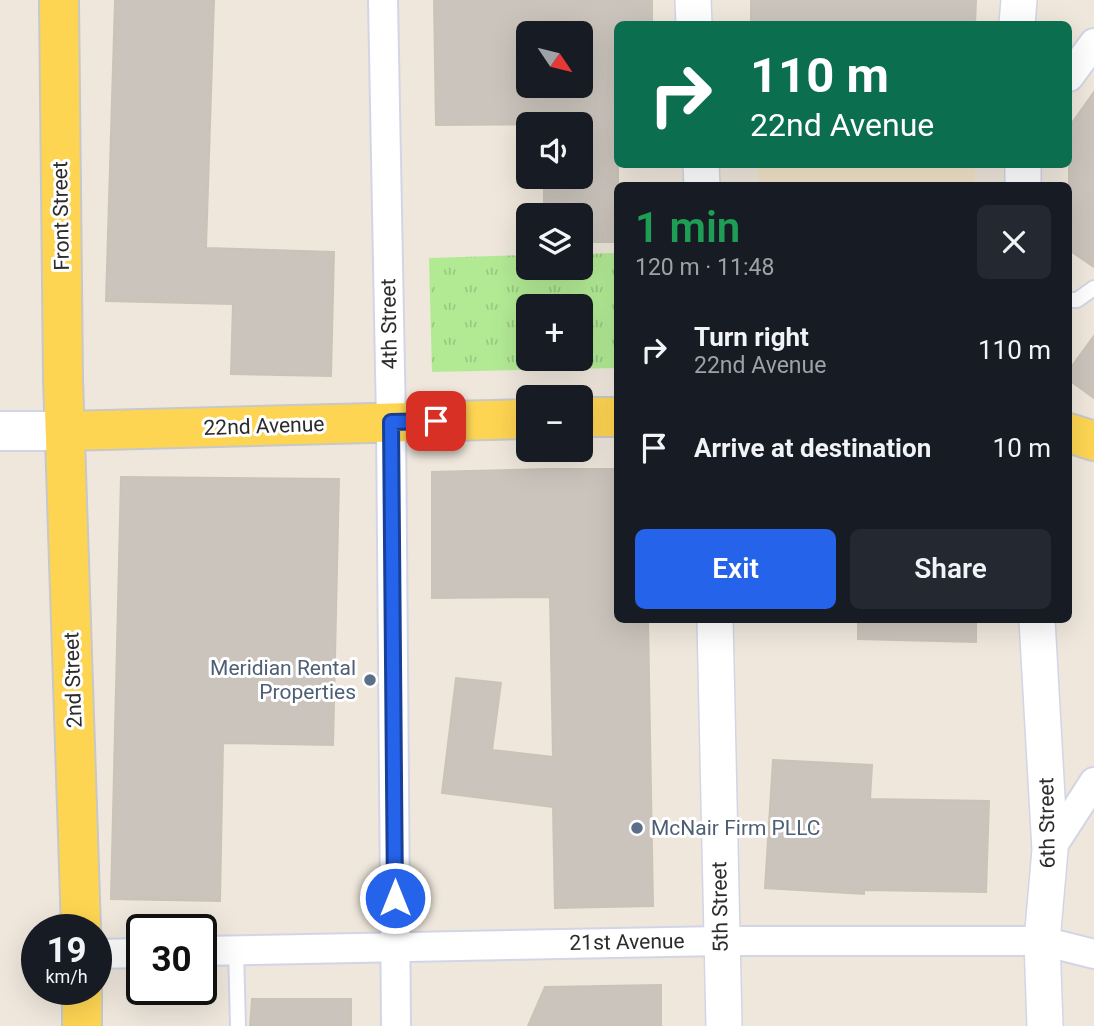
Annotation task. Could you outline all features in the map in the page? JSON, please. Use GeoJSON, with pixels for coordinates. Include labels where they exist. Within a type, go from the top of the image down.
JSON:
{"type":"FeatureCollection","features":[{"type":"Feature","properties":{"kind":"main road","name":"Front Street"},"geometry":{"type":"LineString","coordinates":[[59,0],[66,431]]}},
{"type":"Feature","properties":{"kind":"main road"},"geometry":{"type":"LineString","coordinates":[[593,418],[614,417]]}},
{"type":"Feature","properties":{"kind":"main road","name":"22nd Avenue"},"geometry":{"type":"LineString","coordinates":[[0,431],[516,419]]}},
{"type":"Feature","properties":{"kind":"main road","name":"2nd Street"},"geometry":{"type":"LineString","coordinates":[[66,431],[81,914]]}},
{"type":"Feature","properties":{"kind":"main road"},"geometry":{"type":"LineString","coordinates":[[1072,434],[1094,441]]}},
{"type":"Feature","properties":{"kind":"main road"},"geometry":{"type":"LineString","coordinates":[[82,1005],[82,1026]]}},
{"type":"Feature","properties":{"kind":"street","name":"4th Street"},"geometry":{"type":"LineString","coordinates":[[383,0],[391,422],[396,1026]]}},
{"type":"Feature","properties":{"kind":"street"},"geometry":{"type":"LineString","coordinates":[[693,0],[694,21]]}},
{"type":"Feature","properties":{"kind":"street"},"geometry":{"type":"LineString","coordinates":[[1017,21],[1019,0]]}},
{"type":"Feature","properties":{"kind":"street"},"geometry":{"type":"LineString","coordinates":[[1072,73],[1094,43]]}},
{"type":"Feature","properties":{"kind":"street","name":"5th Street"},"geometry":{"type":"LineString","coordinates":[[715,623],[720,941],[724,1026]]}},
{"type":"Feature","properties":{"kind":"street","name":"6th Street"},"geometry":{"type":"LineString","coordinates":[[1037,623],[1050,850],[1042,941],[1045,1026]]}},
{"type":"Feature","properties":{"kind":"street"},"geometry":{"type":"LineString","coordinates":[[1050,850],[1094,782]]}},
{"type":"Feature","properties":{"kind":"street","name":"21st Avenue"},"geometry":{"type":"LineString","coordinates":[[217,951],[720,941],[1042,941],[1094,954]]}},
{"type":"Feature","properties":{"kind":"lane"},"geometry":{"type":"LineString","coordinates":[[1072,300],[1077,300],[1094,288]]}},
{"type":"Feature","properties":{"kind":"lane"},"geometry":{"type":"LineString","coordinates":[[236,950],[237,1026]]}},
{"type":"Feature","properties":{"kind":"shaded area"},"geometry":{"type":"Polygon","coordinates":[[[758,168],[975,168],[975,182],[758,182],[758,168]]]}},
{"type":"Feature","properties":{"kind":"green space"},"geometry":{"type":"Polygon","coordinates":[[[614,253],[614,368],[593,369],[593,294],[516,294],[516,370],[432,372],[429,258],[516,255],[516,280],[593,280],[593,254],[614,253]]]}},
{"type":"Feature","properties":{"kind":"building"},"geometry":{"type":"Polygon","coordinates":[[[115,0],[214,0],[206,248],[334,252],[331,376],[231,374],[233,304],[106,301],[115,0]]]}},
{"type":"Feature","properties":{"kind":"building"},"geometry":{"type":"Polygon","coordinates":[[[434,0],[652,0],[652,21],[614,21],[614,168],[618,168],[618,182],[614,182],[614,242],[593,242],[593,203],[544,203],[544,189],[593,189],[593,112],[516,112],[516,124],[436,125],[434,0]]]}},
{"type":"Feature","properties":{"kind":"building"},"geometry":{"type":"Polygon","coordinates":[[[751,0],[976,0],[975,21],[751,21],[751,0]]]}},
{"type":"Feature","properties":{"kind":"building"},"geometry":{"type":"Polygon","coordinates":[[[1094,92],[1094,267],[1072,252],[1072,182],[1069,182],[1069,168],[1072,168],[1072,123],[1094,92]]]}},
{"type":"Feature","properties":{"kind":"building"},"geometry":{"type":"Polygon","coordinates":[[[1094,336],[1094,398],[1072,382],[1072,366],[1094,336]]]}},
{"type":"Feature","properties":{"kind":"building"},"geometry":{"type":"Polygon","coordinates":[[[614,469],[614,623],[648,623],[653,906],[555,908],[553,807],[442,793],[456,678],[501,683],[492,750],[553,757],[550,597],[432,598],[432,472],[614,469]]]}},
{"type":"Feature","properties":{"kind":"building"},"geometry":{"type":"Polygon","coordinates":[[[121,477],[339,479],[333,745],[223,743],[220,901],[111,899],[121,477]]]}},
{"type":"Feature","properties":{"kind":"building"},"geometry":{"type":"Polygon","coordinates":[[[858,623],[976,623],[976,642],[858,639],[858,623]]]}},
{"type":"Feature","properties":{"kind":"building"},"geometry":{"type":"Polygon","coordinates":[[[773,760],[872,765],[870,799],[989,801],[986,892],[864,890],[864,894],[765,888],[773,760]]]}},
{"type":"Feature","properties":{"kind":"building"},"geometry":{"type":"Polygon","coordinates":[[[661,985],[661,1026],[528,1026],[545,987],[661,985]]]}},
{"type":"Feature","properties":{"kind":"building"},"geometry":{"type":"Polygon","coordinates":[[[252,999],[351,999],[351,1026],[250,1026],[252,999]]]}},
{"type":"Feature","properties":{"kind":"place","name":"Meridian Rental Properties"},"geometry":{"type":"Point","coordinates":[370,680]}},
{"type":"Feature","properties":{"kind":"place","name":"McNair Firm PLLC"},"geometry":{"type":"Point","coordinates":[637,828]}},
{"type":"Feature","properties":{"kind":"route"},"geometry":{"type":"LineString","coordinates":[[395,898],[391,422],[436,421]]}}]}
